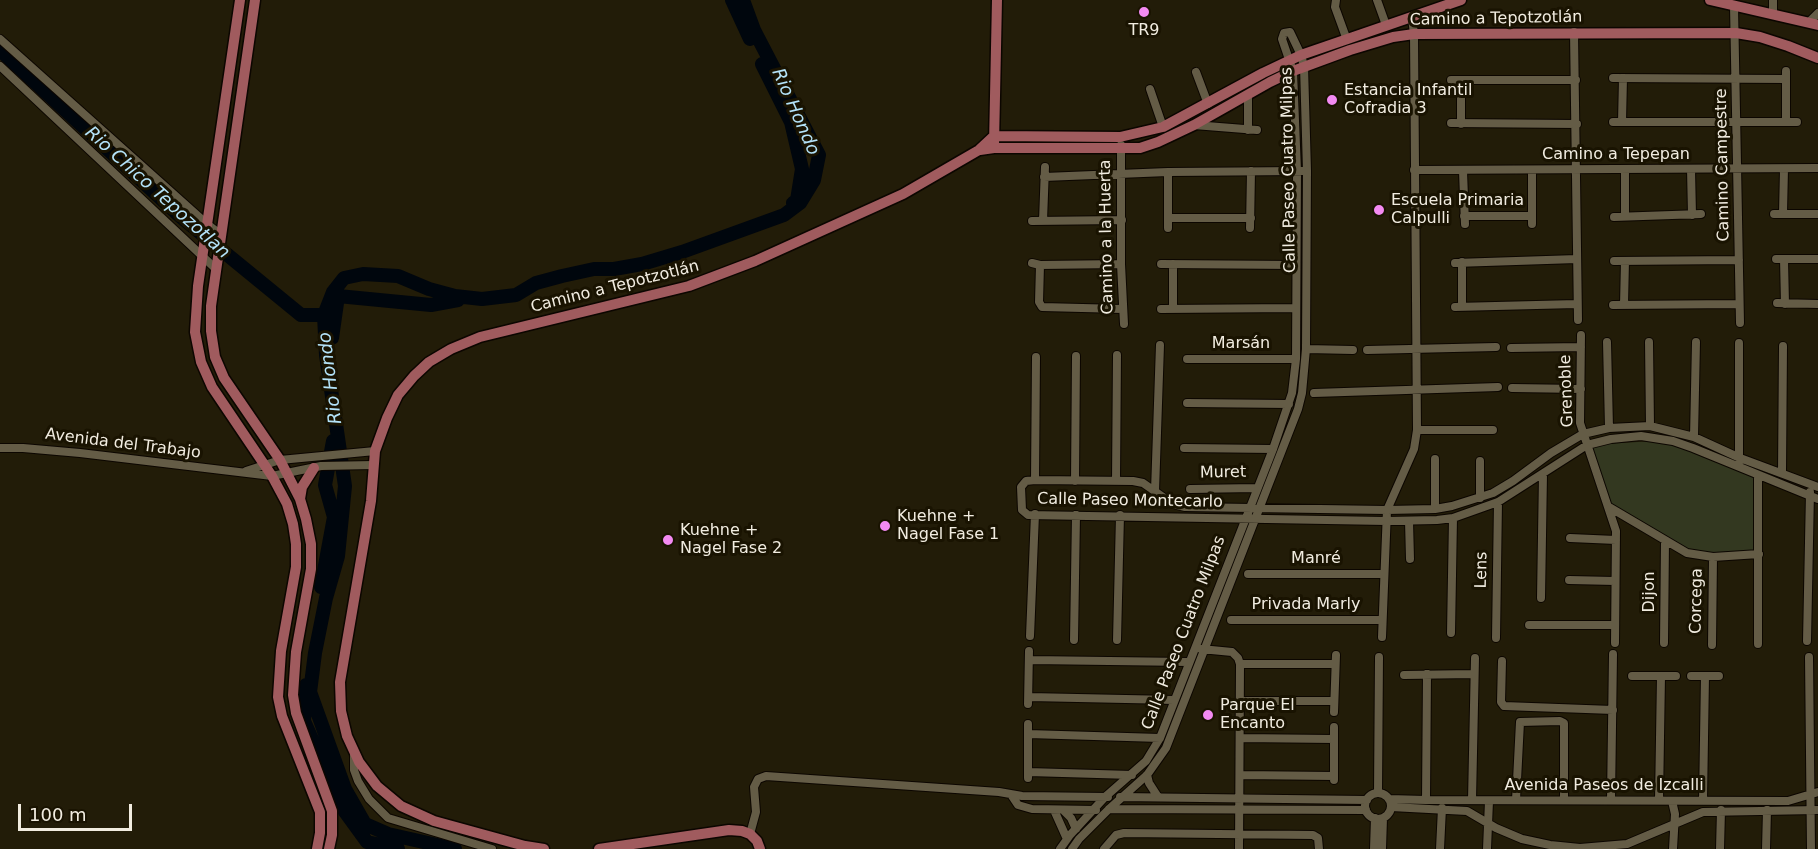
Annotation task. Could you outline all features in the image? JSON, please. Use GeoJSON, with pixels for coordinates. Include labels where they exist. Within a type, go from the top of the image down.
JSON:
{"type":"FeatureCollection","features":[{"type":"Feature","properties":{"kind":"main road"},"geometry":{"type":"LineString","coordinates":[[240,0],[202,254],[195,307],[195,332],[201,362],[212,387],[265,465],[287,504],[296,544],[296,567],[281,651],[278,697],[282,716],[320,812],[320,833],[316,849]]}},
{"type":"Feature","properties":{"kind":"main road"},"geometry":{"type":"LineString","coordinates":[[255,0],[210,317],[215,357],[224,378],[287,472],[300,499],[311,544],[311,569],[296,652],[293,695],[296,713],[332,811],[332,836],[329,849]]}},
{"type":"Feature","properties":{"kind":"main road"},"geometry":{"type":"LineString","coordinates":[[994,148],[997,0]]}},
{"type":"Feature","properties":{"kind":"main road","name":"Camino a Tepotzotlán"},"geometry":{"type":"LineString","coordinates":[[979,150],[994,148],[1140,148],[1194,125],[1248,95],[1291,66],[1302,55],[1461,0]]}},
{"type":"Feature","properties":{"kind":"main road"},"geometry":{"type":"LineString","coordinates":[[1710,0],[1813,23]]}},
{"type":"Feature","properties":{"kind":"main road","name":"Camino a Tepotzotlán"},"geometry":{"type":"LineString","coordinates":[[543,849],[434,821],[401,806],[377,786],[359,762],[347,735],[340,711],[340,682],[371,501],[375,451],[398,395],[429,362],[450,349],[480,337],[690,286],[755,261],[875,208],[979,150],[994,136],[1120,137],[1163,127],[1291,66],[1304,66],[1382,41],[1414,34],[1736,33],[1760,37],[1818,58]]}},
{"type":"Feature","properties":{"kind":"main road"},"geometry":{"type":"LineString","coordinates":[[229,76],[243,79]]}},
{"type":"Feature","properties":{"kind":"main road"},"geometry":{"type":"LineString","coordinates":[[226,98],[240,100]]}},
{"type":"Feature","properties":{"kind":"main road"},"geometry":{"type":"LineString","coordinates":[[300,499],[303,487],[318,464]]}},
{"type":"Feature","properties":{"kind":"main road"},"geometry":{"type":"LineString","coordinates":[[599,849],[729,830],[750,834],[758,841],[760,849]]}},
{"type":"Feature","properties":{"kind":"street"},"geometry":{"type":"LineString","coordinates":[[1336,0],[1335,7],[1347,40]]}},
{"type":"Feature","properties":{"kind":"street"},"geometry":{"type":"LineString","coordinates":[[1377,0],[1386,26]]}},
{"type":"Feature","properties":{"kind":"street"},"geometry":{"type":"LineString","coordinates":[[1429,0],[1433,11]]}},
{"type":"Feature","properties":{"kind":"street"},"geometry":{"type":"LineString","coordinates":[[1773,0],[1773,13]]}},
{"type":"Feature","properties":{"kind":"street","name":"Camino Campestre"},"geometry":{"type":"LineString","coordinates":[[1740,5],[1736,33],[1740,323]]}},
{"type":"Feature","properties":{"kind":"street"},"geometry":{"type":"LineString","coordinates":[[1813,23],[1818,13]]}},
{"type":"Feature","properties":{"kind":"street"},"geometry":{"type":"LineString","coordinates":[[1382,637],[1387,510],[1414,449],[1417,430],[1414,34],[1412,18]]}},
{"type":"Feature","properties":{"kind":"street","name":"Calle Paseo Cuatro Milpas"},"geometry":{"type":"LineString","coordinates":[[1060,849],[1105,797],[1150,755],[1160,738],[1289,404],[1296,359],[1297,171],[1291,66],[1282,39],[1284,33],[1290,32],[1302,55],[1304,66],[1307,171],[1306,349],[1302,393],[1298,409],[1172,736],[1147,775],[1109,809],[1072,849]]}},
{"type":"Feature","properties":{"kind":"street"},"geometry":{"type":"LineString","coordinates":[[1574,32],[1578,320]]}},
{"type":"Feature","properties":{"kind":"street"},"geometry":{"type":"LineString","coordinates":[[0,39],[206,227],[220,236]]}},
{"type":"Feature","properties":{"kind":"street"},"geometry":{"type":"LineString","coordinates":[[0,66],[216,266]]}},
{"type":"Feature","properties":{"kind":"street"},"geometry":{"type":"LineString","coordinates":[[1196,72],[1208,104]]}},
{"type":"Feature","properties":{"kind":"street"},"geometry":{"type":"LineString","coordinates":[[1786,122],[1786,75],[1737,78],[1618,78],[1617,122],[1737,122],[1786,122],[1797,122]]}},
{"type":"Feature","properties":{"kind":"street"},"geometry":{"type":"LineString","coordinates":[[1451,80],[1576,80]]}},
{"type":"Feature","properties":{"kind":"street"},"geometry":{"type":"LineString","coordinates":[[1461,80],[1456,123],[1576,124]]}},
{"type":"Feature","properties":{"kind":"street"},"geometry":{"type":"LineString","coordinates":[[1150,89],[1163,127]]}},
{"type":"Feature","properties":{"kind":"street"},"geometry":{"type":"LineString","coordinates":[[1194,125],[1252,130],[1248,95]]}},
{"type":"Feature","properties":{"kind":"street","name":"Camino a la Huerta"},"geometry":{"type":"LineString","coordinates":[[1120,137],[1124,324]]}},
{"type":"Feature","properties":{"kind":"street"},"geometry":{"type":"LineString","coordinates":[[1043,221],[1045,167]]}},
{"type":"Feature","properties":{"kind":"street","name":"Camino a Tepepan"},"geometry":{"type":"LineString","coordinates":[[1414,170],[1818,168]]}},
{"type":"Feature","properties":{"kind":"street"},"geometry":{"type":"LineString","coordinates":[[1614,217],[1696,215],[1691,169]]}},
{"type":"Feature","properties":{"kind":"street"},"geometry":{"type":"LineString","coordinates":[[1784,169],[1778,214],[1818,213]]}},
{"type":"Feature","properties":{"kind":"street"},"geometry":{"type":"LineString","coordinates":[[1625,170],[1625,216]]}},
{"type":"Feature","properties":{"kind":"street"},"geometry":{"type":"LineString","coordinates":[[1251,171],[1251,228]]}},
{"type":"Feature","properties":{"kind":"street"},"geometry":{"type":"LineString","coordinates":[[1044,177],[1168,172],[1307,171]]}},
{"type":"Feature","properties":{"kind":"street"},"geometry":{"type":"LineString","coordinates":[[1463,171],[1465,220],[1532,220],[1532,171]]}},
{"type":"Feature","properties":{"kind":"street"},"geometry":{"type":"LineString","coordinates":[[1168,172],[1168,228]]}},
{"type":"Feature","properties":{"kind":"street"},"geometry":{"type":"LineString","coordinates":[[1168,218],[1251,218]]}},
{"type":"Feature","properties":{"kind":"street"},"geometry":{"type":"LineString","coordinates":[[1032,221],[1122,220]]}},
{"type":"Feature","properties":{"kind":"street"},"geometry":{"type":"LineString","coordinates":[[1577,259],[1458,262],[1459,307],[1577,304]]}},
{"type":"Feature","properties":{"kind":"street"},"geometry":{"type":"LineString","coordinates":[[1818,259],[1780,259],[1781,304],[1818,304]]}},
{"type":"Feature","properties":{"kind":"street"},"geometry":{"type":"LineString","coordinates":[[1614,261],[1739,260]]}},
{"type":"Feature","properties":{"kind":"street"},"geometry":{"type":"LineString","coordinates":[[1624,305],[1625,261]]}},
{"type":"Feature","properties":{"kind":"street"},"geometry":{"type":"LineString","coordinates":[[1121,264],[1036,264],[1039,302],[1042,307],[1122,309]]}},
{"type":"Feature","properties":{"kind":"street"},"geometry":{"type":"LineString","coordinates":[[1161,264],[1295,265]]}},
{"type":"Feature","properties":{"kind":"street"},"geometry":{"type":"LineString","coordinates":[[1173,264],[1173,309]]}},
{"type":"Feature","properties":{"kind":"street"},"geometry":{"type":"LineString","coordinates":[[1613,305],[1739,304]]}},
{"type":"Feature","properties":{"kind":"street"},"geometry":{"type":"LineString","coordinates":[[1161,309],[1296,308]]}},
{"type":"Feature","properties":{"kind":"street"},"geometry":{"type":"LineString","coordinates":[[1296,325],[1306,325]]}},
{"type":"Feature","properties":{"kind":"street","name":"Grenoble"},"geometry":{"type":"LineString","coordinates":[[1581,335],[1580,423],[1609,507],[1616,540],[1615,643]]}},
{"type":"Feature","properties":{"kind":"street"},"geometry":{"type":"LineString","coordinates":[[1607,342],[1608,428]]}},
{"type":"Feature","properties":{"kind":"street"},"geometry":{"type":"LineString","coordinates":[[1649,342],[1650,426]]}},
{"type":"Feature","properties":{"kind":"street"},"geometry":{"type":"LineString","coordinates":[[1694,437],[1696,342]]}},
{"type":"Feature","properties":{"kind":"street"},"geometry":{"type":"LineString","coordinates":[[1739,343],[1739,463]]}},
{"type":"Feature","properties":{"kind":"street"},"geometry":{"type":"LineString","coordinates":[[1155,491],[1160,345]]}},
{"type":"Feature","properties":{"kind":"street"},"geometry":{"type":"LineString","coordinates":[[1782,474],[1783,346]]}},
{"type":"Feature","properties":{"kind":"street"},"geometry":{"type":"LineString","coordinates":[[1367,350],[1496,347]]}},
{"type":"Feature","properties":{"kind":"street"},"geometry":{"type":"LineString","coordinates":[[1511,348],[1581,347]]}},
{"type":"Feature","properties":{"kind":"street"},"geometry":{"type":"LineString","coordinates":[[1306,349],[1353,350]]}},
{"type":"Feature","properties":{"kind":"street"},"geometry":{"type":"LineString","coordinates":[[1116,481],[1117,355]]}},
{"type":"Feature","properties":{"kind":"street"},"geometry":{"type":"LineString","coordinates":[[1076,356],[1076,481]]}},
{"type":"Feature","properties":{"kind":"street"},"geometry":{"type":"LineString","coordinates":[[1035,480],[1036,357]]}},
{"type":"Feature","properties":{"kind":"street","name":"Marsán"},"geometry":{"type":"LineString","coordinates":[[1187,359],[1296,359]]}},
{"type":"Feature","properties":{"kind":"street"},"geometry":{"type":"LineString","coordinates":[[1314,393],[1498,387]]}},
{"type":"Feature","properties":{"kind":"street"},"geometry":{"type":"LineString","coordinates":[[1512,388],[1581,389]]}},
{"type":"Feature","properties":{"kind":"street"},"geometry":{"type":"LineString","coordinates":[[1292,393],[1302,393]]}},
{"type":"Feature","properties":{"kind":"street"},"geometry":{"type":"LineString","coordinates":[[1187,404],[1289,404]]}},
{"type":"Feature","properties":{"kind":"street","name":"Calle Paseo Montecarlo"},"geometry":{"type":"LineString","coordinates":[[1814,498],[1758,476],[1739,463],[1694,437],[1650,426],[1608,428],[1583,434],[1551,453],[1513,482],[1480,498],[1435,509],[1260,509],[1180,506],[1173,504],[1143,483],[1116,481],[1035,480],[1026,481],[1021,487],[1022,510],[1028,515],[1386,521],[1453,518],[1498,502],[1587,445],[1628,436],[1652,437],[1739,463],[1782,474],[1815,486]]}},
{"type":"Feature","properties":{"kind":"street"},"geometry":{"type":"LineString","coordinates":[[1417,430],[1493,430]]}},
{"type":"Feature","properties":{"kind":"street","name":"Avenida del Trabajo"},"geometry":{"type":"LineString","coordinates":[[0,448],[80,453],[272,476],[375,451]]}},
{"type":"Feature","properties":{"kind":"street"},"geometry":{"type":"LineString","coordinates":[[1184,448],[1273,449]]}},
{"type":"Feature","properties":{"kind":"street"},"geometry":{"type":"LineString","coordinates":[[1435,459],[1435,509]]}},
{"type":"Feature","properties":{"kind":"street","name":"Avenida del Trabajo"},"geometry":{"type":"LineString","coordinates":[[243,472],[280,460],[318,464],[373,465]]}},
{"type":"Feature","properties":{"kind":"street"},"geometry":{"type":"LineString","coordinates":[[1480,461],[1480,498]]}},
{"type":"Feature","properties":{"kind":"street"},"geometry":{"type":"LineString","coordinates":[[1541,598],[1543,474]]}},
{"type":"Feature","properties":{"kind":"street"},"geometry":{"type":"LineString","coordinates":[[1758,476],[1758,644]]}},
{"type":"Feature","properties":{"kind":"street"},"geometry":{"type":"LineString","coordinates":[[1807,641],[1815,486]]}},
{"type":"Feature","properties":{"kind":"street","name":"Muret"},"geometry":{"type":"LineString","coordinates":[[1190,489],[1257,488]]}},
{"type":"Feature","properties":{"kind":"street","name":"Lens"},"geometry":{"type":"LineString","coordinates":[[1496,638],[1498,502]]}},
{"type":"Feature","properties":{"kind":"street"},"geometry":{"type":"LineString","coordinates":[[1609,507],[1687,553],[1713,557],[1759,554]]}},
{"type":"Feature","properties":{"kind":"street"},"geometry":{"type":"LineString","coordinates":[[1030,636],[1035,514]]}},
{"type":"Feature","properties":{"kind":"street"},"geometry":{"type":"LineString","coordinates":[[1074,640],[1076,515]]}},
{"type":"Feature","properties":{"kind":"street"},"geometry":{"type":"LineString","coordinates":[[1117,640],[1120,515]]}},
{"type":"Feature","properties":{"kind":"street"},"geometry":{"type":"LineString","coordinates":[[1451,633],[1453,518]]}},
{"type":"Feature","properties":{"kind":"street"},"geometry":{"type":"LineString","coordinates":[[1409,521],[1410,559]]}},
{"type":"Feature","properties":{"kind":"street"},"geometry":{"type":"LineString","coordinates":[[1570,538],[1616,540]]}},
{"type":"Feature","properties":{"kind":"street","name":"Dijon"},"geometry":{"type":"LineString","coordinates":[[1664,643],[1665,541]]}},
{"type":"Feature","properties":{"kind":"street","name":"Corcega"},"geometry":{"type":"LineString","coordinates":[[1712,645],[1713,557]]}},
{"type":"Feature","properties":{"kind":"street","name":"Manré"},"geometry":{"type":"LineString","coordinates":[[1248,574],[1384,574]]}},
{"type":"Feature","properties":{"kind":"street"},"geometry":{"type":"LineString","coordinates":[[1569,580],[1615,581]]}},
{"type":"Feature","properties":{"kind":"street","name":"Privada Marly"},"geometry":{"type":"LineString","coordinates":[[1231,620],[1382,620]]}},
{"type":"Feature","properties":{"kind":"street"},"geometry":{"type":"LineString","coordinates":[[1529,625],[1615,625]]}},
{"type":"Feature","properties":{"kind":"street"},"geometry":{"type":"LineString","coordinates":[[1194,649],[1232,652],[1240,664],[1239,849]]}},
{"type":"Feature","properties":{"kind":"street"},"geometry":{"type":"LineString","coordinates":[[1611,800],[1613,654]]}},
{"type":"Feature","properties":{"kind":"street"},"geometry":{"type":"LineString","coordinates":[[1174,700],[1029,700],[1029,655],[1188,662]]}},
{"type":"Feature","properties":{"kind":"street"},"geometry":{"type":"LineString","coordinates":[[1378,793],[1379,657]]}},
{"type":"Feature","properties":{"kind":"street"},"geometry":{"type":"LineString","coordinates":[[1809,657],[1815,793],[1811,849]]}},
{"type":"Feature","properties":{"kind":"street"},"geometry":{"type":"LineString","coordinates":[[1472,800],[1475,658]]}},
{"type":"Feature","properties":{"kind":"street"},"geometry":{"type":"LineString","coordinates":[[1240,664],[1335,660],[1334,712]]}},
{"type":"Feature","properties":{"kind":"street"},"geometry":{"type":"LineString","coordinates":[[1502,661],[1501,702],[1504,706],[1613,710]]}},
{"type":"Feature","properties":{"kind":"street"},"geometry":{"type":"LineString","coordinates":[[1426,800],[1427,674]]}},
{"type":"Feature","properties":{"kind":"street"},"geometry":{"type":"LineString","coordinates":[[1404,675],[1474,674]]}},
{"type":"Feature","properties":{"kind":"street"},"geometry":{"type":"LineString","coordinates":[[1632,676],[1676,676]]}},
{"type":"Feature","properties":{"kind":"street"},"geometry":{"type":"LineString","coordinates":[[1659,800],[1661,676]]}},
{"type":"Feature","properties":{"kind":"street"},"geometry":{"type":"LineString","coordinates":[[1691,676],[1719,676]]}},
{"type":"Feature","properties":{"kind":"street"},"geometry":{"type":"LineString","coordinates":[[1703,801],[1705,676]]}},
{"type":"Feature","properties":{"kind":"street"},"geometry":{"type":"LineString","coordinates":[[1241,701],[1334,701]]}},
{"type":"Feature","properties":{"kind":"street"},"geometry":{"type":"LineString","coordinates":[[1516,800],[1520,722],[1560,721],[1564,723],[1564,800]]}},
{"type":"Feature","properties":{"kind":"street"},"geometry":{"type":"LineString","coordinates":[[1028,724],[1028,775],[1132,774]]}},
{"type":"Feature","properties":{"kind":"street"},"geometry":{"type":"LineString","coordinates":[[1240,774],[1334,779],[1334,727]]}},
{"type":"Feature","properties":{"kind":"street"},"geometry":{"type":"LineString","coordinates":[[1028,734],[1160,738]]}},
{"type":"Feature","properties":{"kind":"street"},"geometry":{"type":"LineString","coordinates":[[1240,738],[1334,739]]}},
{"type":"Feature","properties":{"kind":"street"},"geometry":{"type":"LineString","coordinates":[[354,753],[354,770],[358,781],[369,800],[388,818],[492,849]]}},
{"type":"Feature","properties":{"kind":"street"},"geometry":{"type":"LineString","coordinates":[[1147,775],[1158,797]]}},
{"type":"Feature","properties":{"kind":"street"},"geometry":{"type":"LineString","coordinates":[[750,834],[756,812],[754,787],[758,779],[766,776],[999,792],[1012,796],[1158,797],[1366,805],[1379,818],[1382,849]]}},
{"type":"Feature","properties":{"kind":"street","name":"Avenida Paseos de Izcalli"},"geometry":{"type":"LineString","coordinates":[[1390,803],[1426,800],[1788,801],[1815,793]]}},
{"type":"Feature","properties":{"kind":"street"},"geometry":{"type":"LineString","coordinates":[[1366,805],[1369,796],[1384,794],[1390,803],[1389,813],[1379,818]]}},
{"type":"Feature","properties":{"kind":"street"},"geometry":{"type":"LineString","coordinates":[[1012,796],[1018,805],[1023,807],[1058,810],[1240,811],[1366,805]]}},
{"type":"Feature","properties":{"kind":"street"},"geometry":{"type":"LineString","coordinates":[[1487,849],[1489,801]]}},
{"type":"Feature","properties":{"kind":"street"},"geometry":{"type":"LineString","coordinates":[[1672,801],[1673,849]]}},
{"type":"Feature","properties":{"kind":"street","name":"Avenida Paseos de Izcalli"},"geometry":{"type":"LineString","coordinates":[[1390,803],[1467,811],[1533,845],[1580,849],[1627,846],[1703,812],[1815,810]]}},
{"type":"Feature","properties":{"kind":"street"},"geometry":{"type":"LineString","coordinates":[[1440,849],[1442,808]]}},
{"type":"Feature","properties":{"kind":"street"},"geometry":{"type":"LineString","coordinates":[[1058,810],[1071,818],[1076,829]]}},
{"type":"Feature","properties":{"kind":"street"},"geometry":{"type":"LineString","coordinates":[[1058,810],[1067,839]]}},
{"type":"Feature","properties":{"kind":"street"},"geometry":{"type":"LineString","coordinates":[[1720,849],[1721,810]]}},
{"type":"Feature","properties":{"kind":"street"},"geometry":{"type":"LineString","coordinates":[[1766,849],[1767,810]]}},
{"type":"Feature","properties":{"kind":"street"},"geometry":{"type":"LineString","coordinates":[[1374,849],[1379,818]]}},
{"type":"Feature","properties":{"kind":"street"},"geometry":{"type":"LineString","coordinates":[[1104,849],[1116,835],[1124,833],[1313,835],[1318,838],[1319,849]]}},
{"type":"Feature","properties":{"kind":"green space"},"geometry":{"type":"Polygon","coordinates":[[[1671,440],[1759,474],[1759,556],[1692,557],[1612,514],[1587,445],[1671,440]]]}},
{"type":"Feature","properties":{"kind":"waterway"},"geometry":{"type":"LineString","coordinates":[[732,0],[750,39]]}},
{"type":"Feature","properties":{"kind":"waterway","name":"Rio Hondo"},"geometry":{"type":"LineString","coordinates":[[455,849],[388,834],[365,824],[345,789],[310,692],[326,598],[338,556],[345,486],[326,355],[324,315],[333,292],[344,278],[363,274],[398,276],[429,289],[455,296],[482,299],[516,295],[536,283],[562,276],[594,269],[614,269],[642,264],[682,252],[784,215],[800,203],[814,180],[819,155],[754,30],[743,0]]}},
{"type":"Feature","properties":{"kind":"waterway","name":"Rio Chico Tepozotlan"},"geometry":{"type":"LineString","coordinates":[[0,50],[180,216],[301,315],[324,315]]}},
{"type":"Feature","properties":{"kind":"waterway"},"geometry":{"type":"LineString","coordinates":[[762,64],[791,122],[802,169],[797,200],[793,203]]}},
{"type":"Feature","properties":{"kind":"waterway"},"geometry":{"type":"LineString","coordinates":[[332,338],[338,296],[431,305],[458,300]]}},
{"type":"Feature","properties":{"kind":"waterway"},"geometry":{"type":"LineString","coordinates":[[321,587],[334,517],[325,485],[333,441]]}},
{"type":"Feature","properties":{"kind":"waterway"},"geometry":{"type":"LineString","coordinates":[[306,685],[304,721],[343,809],[367,842],[398,849]]}},
{"type":"Feature","properties":{"kind":"place","name":"TR9"},"geometry":{"type":"Point","coordinates":[1144,12]}},
{"type":"Feature","properties":{"kind":"place","name":"Estancia Infantil Cofradia 3"},"geometry":{"type":"Point","coordinates":[1332,100]}},
{"type":"Feature","properties":{"kind":"place","name":"Escuela Primaria Calpulli"},"geometry":{"type":"Point","coordinates":[1379,210]}},
{"type":"Feature","properties":{"kind":"place","name":"Kuehne + Nagel Fase 1"},"geometry":{"type":"Point","coordinates":[885,526]}},
{"type":"Feature","properties":{"kind":"place","name":"Kuehne + Nagel Fase 2"},"geometry":{"type":"Point","coordinates":[668,540]}},
{"type":"Feature","properties":{"kind":"place","name":"Parque El Encanto"},"geometry":{"type":"Point","coordinates":[1208,715]}}]}
